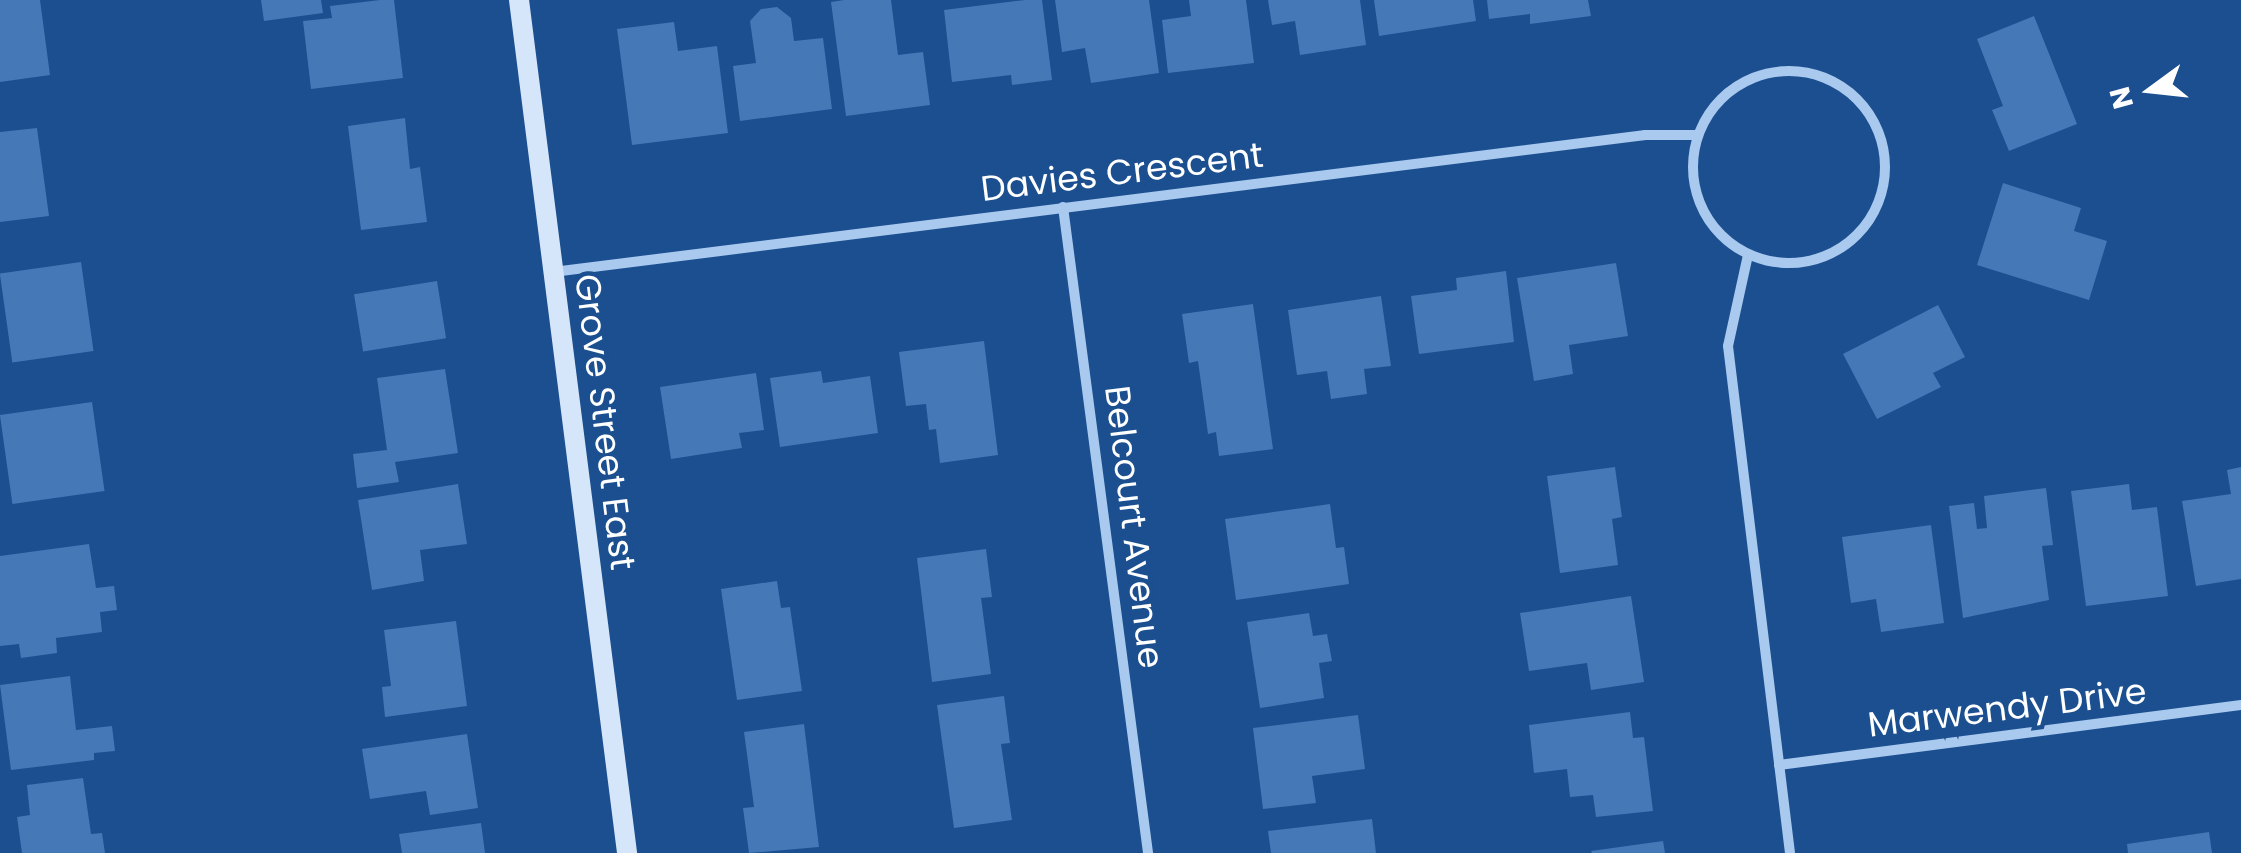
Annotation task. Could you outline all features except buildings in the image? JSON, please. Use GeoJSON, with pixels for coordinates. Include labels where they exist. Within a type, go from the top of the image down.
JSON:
{"type":"FeatureCollection","features":[{"type":"Feature","properties":{"kind":"street","name":"Grove Street East"},"geometry":{"type":"LineString","coordinates":[[519,0],[627,853]]}},
{"type":"Feature","properties":{"kind":"street"},"geometry":{"type":"LineString","coordinates":[[1770,72],[1803,72],[1834,82],[1860,102],[1878,130],[1886,163],[1882,196],[1867,226],[1843,248],[1812,262],[1780,264],[1748,255],[1724,239],[1706,217],[1696,191],[1693,163],[1698,136],[1714,106],[1739,84],[1770,72]]}},
{"type":"Feature","properties":{"kind":"street","name":"Davies Crescent"},"geometry":{"type":"LineString","coordinates":[[553,272],[1646,135],[1698,136]]}},
{"type":"Feature","properties":{"kind":"street","name":"Belcourt Avenue"},"geometry":{"type":"LineString","coordinates":[[1064,207],[1148,853]]}},
{"type":"Feature","properties":{"kind":"street"},"geometry":{"type":"LineString","coordinates":[[1748,255],[1728,346],[1790,853]]}},
{"type":"Feature","properties":{"kind":"street","name":"Marwendy Drive"},"geometry":{"type":"LineString","coordinates":[[1779,765],[2241,705]]}}]}
